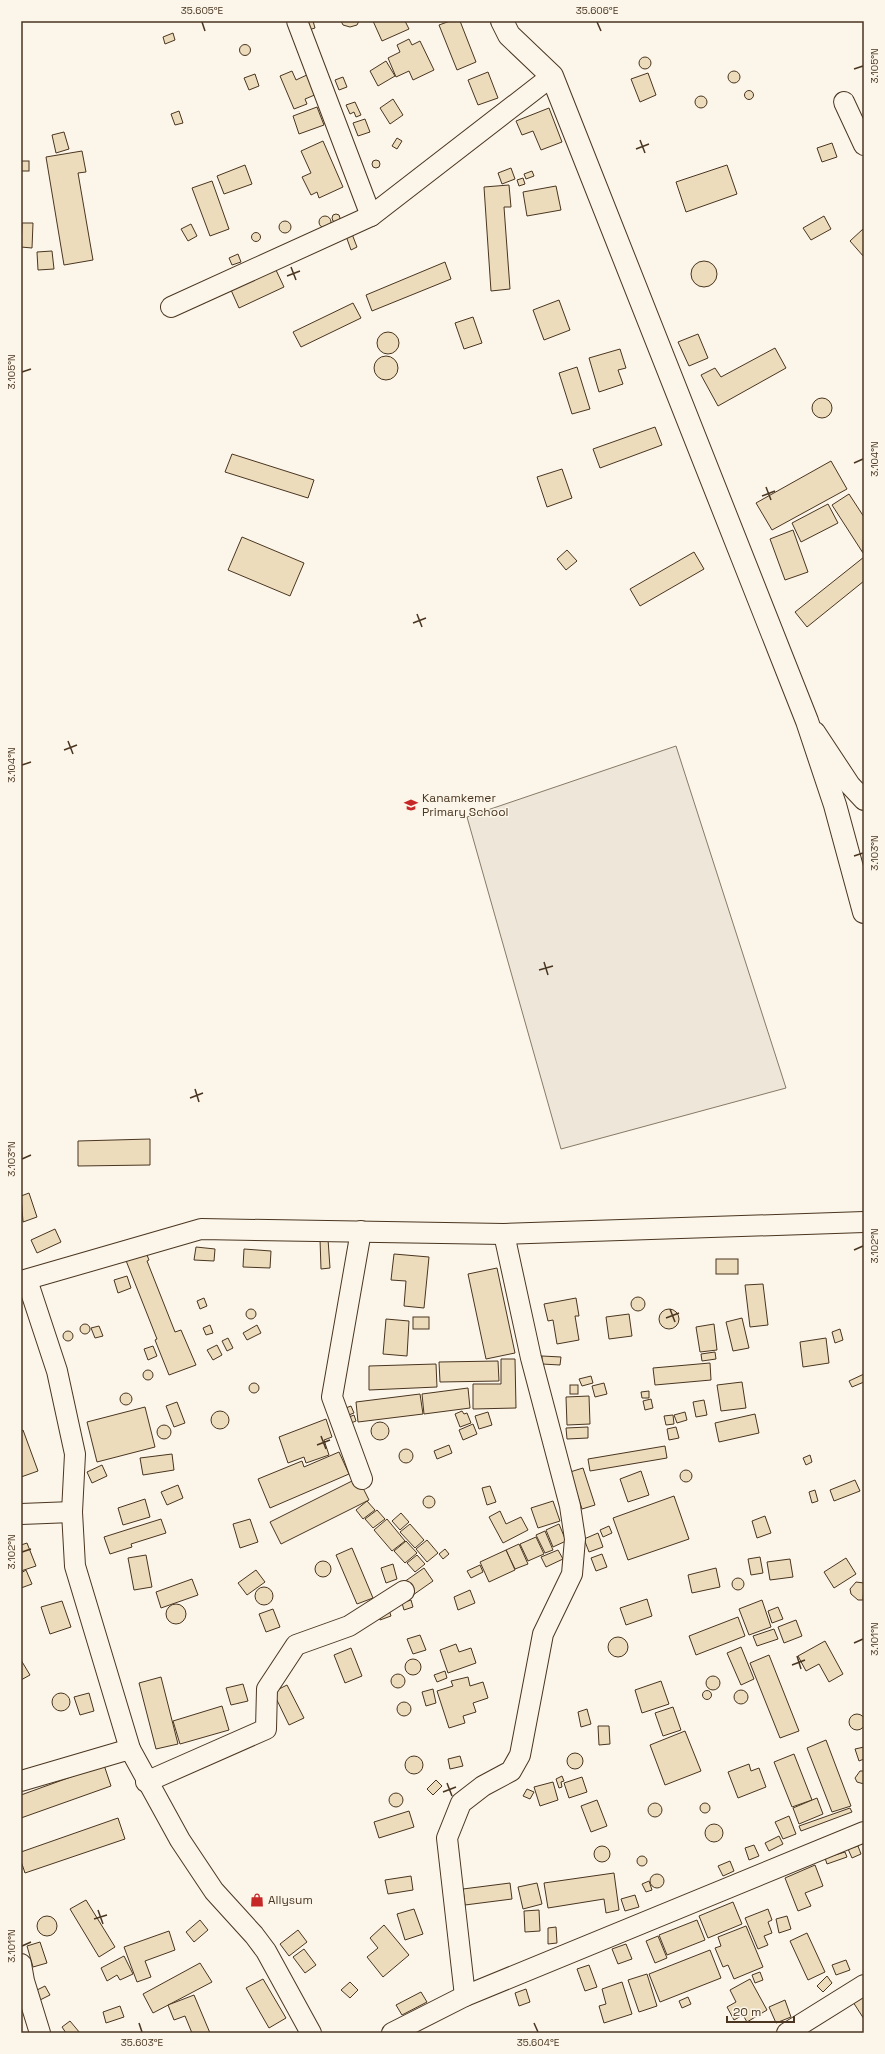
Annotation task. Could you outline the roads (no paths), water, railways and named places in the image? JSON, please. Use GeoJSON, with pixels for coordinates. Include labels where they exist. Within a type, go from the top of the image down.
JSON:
{"type":"FeatureCollection","features":[{"type":"Feature","properties":{"kind":"street"},"geometry":{"type":"LineString","coordinates":[[297,21],[371,216]]}},
{"type":"Feature","properties":{"kind":"street"},"geometry":{"type":"LineString","coordinates":[[502,21],[509,35],[552,76],[807,721],[835,805],[864,912]]}},
{"type":"Feature","properties":{"kind":"street"},"geometry":{"type":"LineString","coordinates":[[171,307],[371,216],[552,76]]}},
{"type":"Feature","properties":{"kind":"street"},"geometry":{"type":"LineString","coordinates":[[844,102],[864,145]]}},
{"type":"Feature","properties":{"kind":"street"},"geometry":{"type":"LineString","coordinates":[[807,721],[850,785],[864,800]]}},
{"type":"Feature","properties":{"kind":"street"},"geometry":{"type":"LineString","coordinates":[[311,2033],[266,1951],[254,1935],[214,1891],[180,1840],[146,1782],[130,1749],[75,1566],[72,1512],[75,1454],[57,1371],[24,1281],[201,1229],[504,1234],[864,1222]]}},
{"type":"Feature","properties":{"kind":"street"},"geometry":{"type":"LineString","coordinates":[[361,1231],[332,1396],[362,1479]]}},
{"type":"Feature","properties":{"kind":"street"},"geometry":{"type":"LineString","coordinates":[[465,1996],[447,1838],[460,1803],[483,1786],[511,1772],[520,1755],[543,1634],[572,1574],[575,1539],[570,1506],[531,1358],[504,1234]]}},
{"type":"Feature","properties":{"kind":"street"},"geometry":{"type":"LineString","coordinates":[[21,1514],[72,1512]]}},
{"type":"Feature","properties":{"kind":"street"},"geometry":{"type":"LineString","coordinates":[[146,1782],[266,1729],[267,1689],[296,1645],[349,1626],[404,1591]]}},
{"type":"Feature","properties":{"kind":"street"},"geometry":{"type":"LineString","coordinates":[[21,1781],[130,1749]]}},
{"type":"Feature","properties":{"kind":"street"},"geometry":{"type":"LineString","coordinates":[[392,2033],[465,1996],[864,1832]]}},
{"type":"Feature","properties":{"kind":"street"},"geometry":{"type":"LineString","coordinates":[[21,1964],[24,1981],[40,2033]]}},
{"type":"Feature","properties":{"kind":"street"},"geometry":{"type":"LineString","coordinates":[[787,2033],[864,1985]]}},
{"type":"Feature","properties":{"kind":"place","name":"Kanamkemer Primary School"},"geometry":{"type":"Point","coordinates":[411,805]}},
{"type":"Feature","properties":{"kind":"place","name":"Allysum"},"geometry":{"type":"Point","coordinates":[257,1900]}}]}
